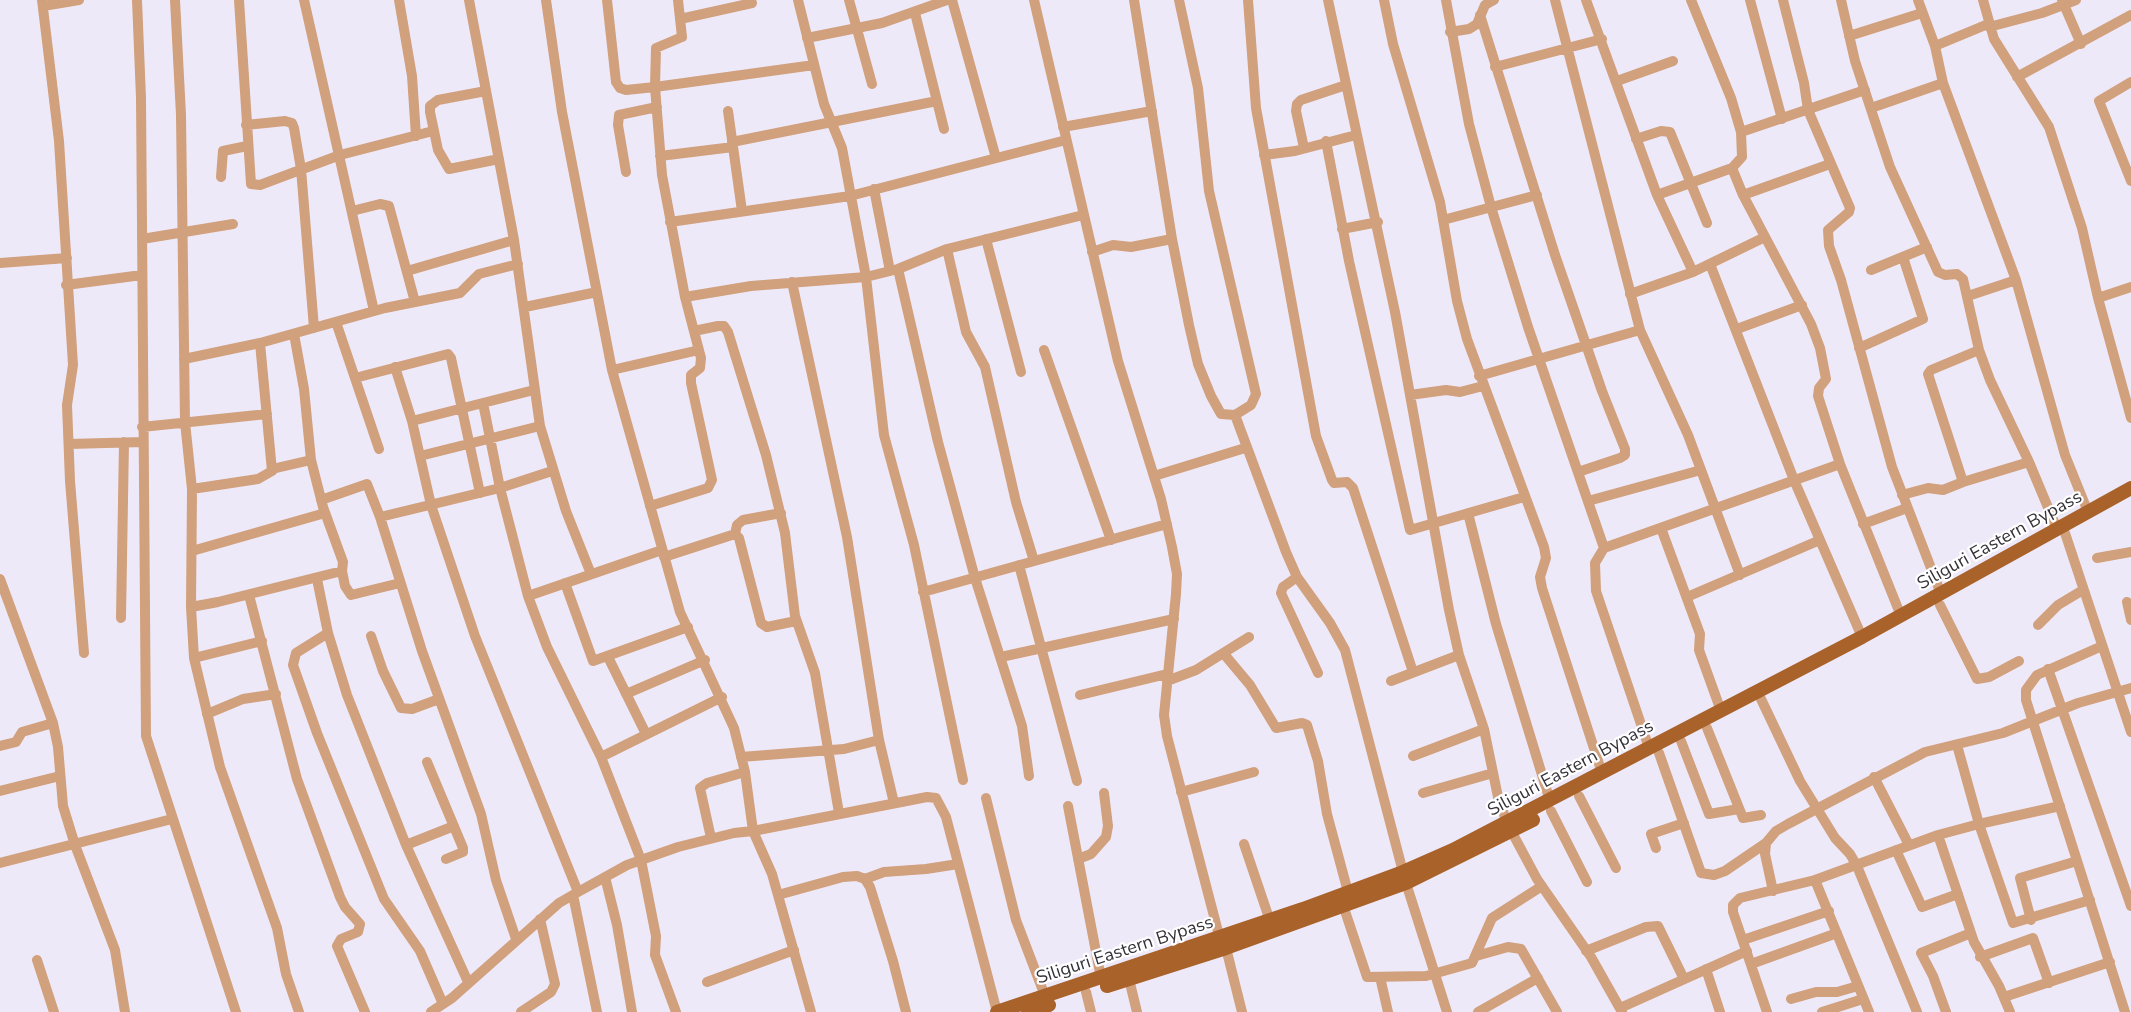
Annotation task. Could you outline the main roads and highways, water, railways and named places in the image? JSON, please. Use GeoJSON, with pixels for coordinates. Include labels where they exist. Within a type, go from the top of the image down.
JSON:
{"type":"FeatureCollection","features":[{"type":"Feature","properties":{"kind":"main road","name":"Siliguri Eastern Bypass"},"geometry":{"type":"LineString","coordinates":[[2061,531],[2088,512],[2131,488]]}},
{"type":"Feature","properties":{"kind":"main road","name":"Siliguri Eastern Bypass"},"geometry":{"type":"LineString","coordinates":[[1028,1012],[1223,945],[1405,878],[1551,806],[1602,773],[1707,728],[2061,531],[2131,496]]}},
{"type":"Feature","properties":{"kind":"main road","name":"Siliguri Eastern Bypass"},"geometry":{"type":"LineString","coordinates":[[1551,806],[1580,796],[1720,711],[1901,616],[1940,599]]}},
{"type":"Feature","properties":{"kind":"main road","name":"Siliguri Eastern Bypass"},"geometry":{"type":"LineString","coordinates":[[997,1012],[1046,1005],[1101,978],[1223,945],[1270,921],[1345,899]]}}]}
